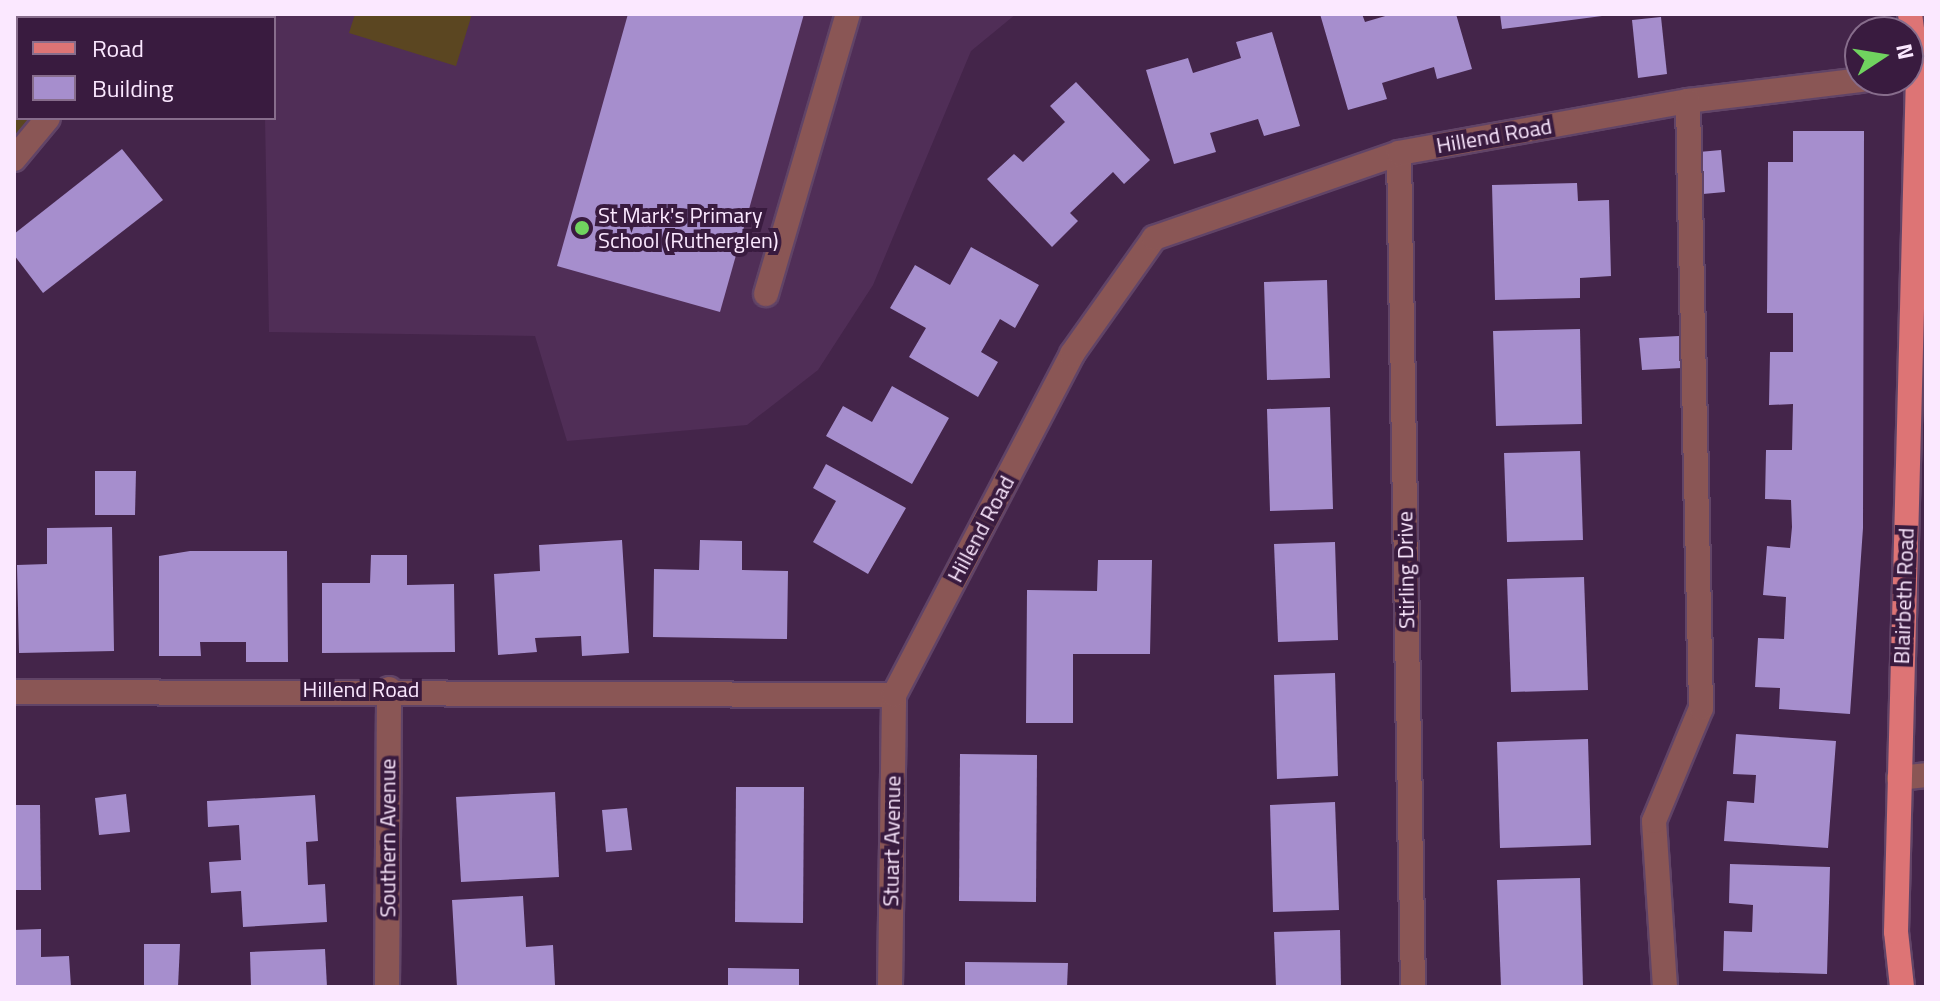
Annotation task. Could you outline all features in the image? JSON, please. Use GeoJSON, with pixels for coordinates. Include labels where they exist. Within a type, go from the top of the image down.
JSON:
{"type":"FeatureCollection","features":[{"type":"Feature","properties":{"kind":"main road","name":"Blairbeth Road"},"geometry":{"type":"LineString","coordinates":[[1902,987],[1899,778],[1913,96]]}},
{"type":"Feature","properties":{"kind":"street"},"geometry":{"type":"LineString","coordinates":[[766,294],[848,14]]}},
{"type":"Feature","properties":{"kind":"street","name":"Hillend Road"},"geometry":{"type":"LineString","coordinates":[[14,692],[389,689],[894,695],[1072,354],[1154,238],[1399,153],[1688,101],[1844,82]]}},
{"type":"Feature","properties":{"kind":"street"},"geometry":{"type":"LineString","coordinates":[[1665,987],[1654,821],[1701,708],[1688,101]]}},
{"type":"Feature","properties":{"kind":"street"},"geometry":{"type":"LineString","coordinates":[[14,159],[46,120]]}},
{"type":"Feature","properties":{"kind":"street","name":"Stirling Drive"},"geometry":{"type":"LineString","coordinates":[[1399,153],[1413,987]]}},
{"type":"Feature","properties":{"kind":"street","name":"Southern Avenue"},"geometry":{"type":"LineString","coordinates":[[387,987],[389,689]]}},
{"type":"Feature","properties":{"kind":"street","name":"Stuart Avenue"},"geometry":{"type":"LineString","coordinates":[[890,987],[894,695]]}},
{"type":"Feature","properties":{"kind":"street"},"geometry":{"type":"LineString","coordinates":[[1899,778],[1926,775]]}},
{"type":"Feature","properties":{"kind":"shaded area"},"geometry":{"type":"Polygon","coordinates":[[[14,14],[28,16],[16,16],[16,120],[31,120],[14,139],[14,14]]]}},
{"type":"Feature","properties":{"kind":"shaded area","name":"St Mark's Primary School (Rutherglen)"},"geometry":{"type":"Polygon","coordinates":[[[266,14],[1016,14],[971,51],[873,285],[818,370],[747,425],[567,441],[535,336],[269,332],[265,120],[276,120],[276,16],[266,14]]]}},
{"type":"Feature","properties":{"kind":"shaded area"},"geometry":{"type":"Polygon","coordinates":[[[355,14],[472,14],[456,66],[349,33],[355,14]]]}},
{"type":"Feature","properties":{"kind":"building"},"geometry":{"type":"Polygon","coordinates":[[[101,14],[165,14],[165,16],[101,14]]]}},
{"type":"Feature","properties":{"kind":"building"},"geometry":{"type":"Polygon","coordinates":[[[628,14],[804,14],[720,312],[557,266],[628,14]]]}},
{"type":"Feature","properties":{"kind":"building"},"geometry":{"type":"Polygon","coordinates":[[[1320,14],[1362,14],[1365,22],[1392,14],[1456,14],[1472,69],[1437,79],[1434,67],[1382,83],[1387,99],[1348,110],[1320,14]]]}},
{"type":"Feature","properties":{"kind":"building"},"geometry":{"type":"Polygon","coordinates":[[[1500,14],[1602,14],[1602,16],[1502,29],[1500,14]]]}},
{"type":"Feature","properties":{"kind":"building"},"geometry":{"type":"Polygon","coordinates":[[[1661,17],[1667,74],[1638,78],[1632,20],[1661,17]]]}},
{"type":"Feature","properties":{"kind":"building"},"geometry":{"type":"Polygon","coordinates":[[[1272,32],[1300,126],[1264,136],[1258,119],[1210,133],[1216,152],[1174,164],[1146,70],[1188,58],[1193,73],[1241,58],[1236,42],[1272,32]]]}},
{"type":"Feature","properties":{"kind":"building"},"geometry":{"type":"Polygon","coordinates":[[[1076,82],[1150,160],[1124,184],[1113,172],[1070,213],[1078,221],[1052,247],[987,179],[1014,154],[1023,162],[1065,122],[1050,106],[1076,82]]]}},
{"type":"Feature","properties":{"kind":"building"},"geometry":{"type":"Polygon","coordinates":[[[1793,131],[1864,131],[1863,528],[1850,714],[1779,709],[1780,688],[1755,687],[1758,638],[1784,639],[1786,597],[1763,595],[1767,546],[1790,548],[1792,527],[1791,500],[1765,499],[1766,450],[1792,450],[1793,404],[1769,405],[1770,352],[1793,352],[1793,313],[1767,313],[1768,162],[1793,162],[1793,131]]]}},
{"type":"Feature","properties":{"kind":"building"},"geometry":{"type":"Polygon","coordinates":[[[122,149],[163,200],[43,293],[14,255],[14,234],[122,149]]]}},
{"type":"Feature","properties":{"kind":"building"},"geometry":{"type":"Polygon","coordinates":[[[1721,150],[1725,192],[1703,194],[1699,152],[1721,150]]]}},
{"type":"Feature","properties":{"kind":"building"},"geometry":{"type":"Polygon","coordinates":[[[1577,183],[1578,201],[1609,200],[1611,276],[1580,278],[1580,298],[1495,300],[1492,185],[1577,183]]]}},
{"type":"Feature","properties":{"kind":"building"},"geometry":{"type":"Polygon","coordinates":[[[971,247],[1039,285],[1015,328],[1000,319],[981,352],[998,362],[978,397],[909,357],[926,328],[890,308],[915,265],[950,285],[971,247]]]}},
{"type":"Feature","properties":{"kind":"building"},"geometry":{"type":"Polygon","coordinates":[[[1327,280],[1330,378],[1267,380],[1264,282],[1327,280]]]}},
{"type":"Feature","properties":{"kind":"building"},"geometry":{"type":"Polygon","coordinates":[[[1580,329],[1582,424],[1496,426],[1493,331],[1580,329]]]}},
{"type":"Feature","properties":{"kind":"building"},"geometry":{"type":"Polygon","coordinates":[[[1679,336],[1682,368],[1642,370],[1639,338],[1679,336]]]}},
{"type":"Feature","properties":{"kind":"building"},"geometry":{"type":"Polygon","coordinates":[[[892,386],[949,418],[912,484],[826,436],[843,406],[872,422],[892,386]]]}},
{"type":"Feature","properties":{"kind":"building"},"geometry":{"type":"Polygon","coordinates":[[[1330,407],[1333,509],[1270,511],[1267,409],[1330,407]]]}},
{"type":"Feature","properties":{"kind":"building"},"geometry":{"type":"Polygon","coordinates":[[[1580,451],[1583,540],[1507,542],[1504,453],[1580,451]]]}},
{"type":"Feature","properties":{"kind":"building"},"geometry":{"type":"Polygon","coordinates":[[[826,464],[906,508],[868,574],[813,542],[836,501],[813,488],[826,464]]]}},
{"type":"Feature","properties":{"kind":"building"},"geometry":{"type":"Polygon","coordinates":[[[95,471],[136,471],[135,515],[95,515],[95,471]]]}},
{"type":"Feature","properties":{"kind":"building"},"geometry":{"type":"Polygon","coordinates":[[[112,527],[114,651],[19,653],[17,565],[47,564],[47,528],[112,527]]]}},
{"type":"Feature","properties":{"kind":"building"},"geometry":{"type":"Polygon","coordinates":[[[622,540],[629,653],[582,656],[581,636],[535,638],[537,652],[498,655],[494,574],[540,571],[539,545],[622,540]]]}},
{"type":"Feature","properties":{"kind":"building"},"geometry":{"type":"Polygon","coordinates":[[[700,540],[742,541],[742,570],[788,571],[787,639],[653,637],[654,569],[699,570],[700,540]]]}},
{"type":"Feature","properties":{"kind":"building"},"geometry":{"type":"Polygon","coordinates":[[[1335,542],[1338,640],[1278,642],[1274,544],[1335,542]]]}},
{"type":"Feature","properties":{"kind":"building"},"geometry":{"type":"Polygon","coordinates":[[[190,551],[287,551],[288,662],[246,662],[246,642],[200,642],[201,656],[159,656],[159,556],[190,551]]]}},
{"type":"Feature","properties":{"kind":"building"},"geometry":{"type":"Polygon","coordinates":[[[371,555],[407,555],[407,585],[454,584],[455,652],[322,653],[322,583],[370,583],[371,555]]]}},
{"type":"Feature","properties":{"kind":"building"},"geometry":{"type":"Polygon","coordinates":[[[1098,560],[1152,560],[1150,654],[1073,654],[1073,723],[1026,723],[1027,590],[1097,591],[1098,560]]]}},
{"type":"Feature","properties":{"kind":"building"},"geometry":{"type":"Polygon","coordinates":[[[1584,577],[1588,690],[1511,692],[1507,579],[1584,577]]]}},
{"type":"Feature","properties":{"kind":"building"},"geometry":{"type":"Polygon","coordinates":[[[1335,673],[1338,776],[1277,779],[1274,675],[1335,673]]]}},
{"type":"Feature","properties":{"kind":"building"},"geometry":{"type":"Polygon","coordinates":[[[1736,734],[1836,741],[1828,848],[1724,841],[1727,801],[1754,803],[1756,775],[1733,774],[1736,734]]]}},
{"type":"Feature","properties":{"kind":"building"},"geometry":{"type":"Polygon","coordinates":[[[1588,739],[1591,845],[1500,848],[1497,742],[1588,739]]]}},
{"type":"Feature","properties":{"kind":"building"},"geometry":{"type":"Polygon","coordinates":[[[960,754],[1037,755],[1036,902],[959,901],[960,754]]]}},
{"type":"Feature","properties":{"kind":"building"},"geometry":{"type":"Polygon","coordinates":[[[736,787],[804,787],[803,923],[735,922],[736,787]]]}},
{"type":"Feature","properties":{"kind":"building"},"geometry":{"type":"Polygon","coordinates":[[[555,792],[559,877],[461,882],[456,797],[555,792]]]}},
{"type":"Feature","properties":{"kind":"building"},"geometry":{"type":"Polygon","coordinates":[[[126,794],[130,832],[99,835],[95,798],[126,794]]]}},
{"type":"Feature","properties":{"kind":"building"},"geometry":{"type":"Polygon","coordinates":[[[315,795],[318,841],[306,842],[308,885],[325,884],[327,922],[243,927],[241,891],[211,893],[209,862],[241,860],[239,825],[208,827],[207,801],[315,795]]]}},
{"type":"Feature","properties":{"kind":"building"},"geometry":{"type":"Polygon","coordinates":[[[1335,802],[1339,910],[1273,912],[1270,805],[1335,802]]]}},
{"type":"Feature","properties":{"kind":"building"},"geometry":{"type":"Polygon","coordinates":[[[14,805],[40,805],[41,890],[14,890],[14,805]]]}},
{"type":"Feature","properties":{"kind":"building"},"geometry":{"type":"Polygon","coordinates":[[[627,808],[632,850],[606,852],[602,810],[627,808]]]}},
{"type":"Feature","properties":{"kind":"building"},"geometry":{"type":"Polygon","coordinates":[[[1730,864],[1830,867],[1827,974],[1723,971],[1724,931],[1752,932],[1753,905],[1729,903],[1730,864]]]}},
{"type":"Feature","properties":{"kind":"building"},"geometry":{"type":"Polygon","coordinates":[[[1580,878],[1583,987],[1501,987],[1497,880],[1580,878]]]}},
{"type":"Feature","properties":{"kind":"building"},"geometry":{"type":"Polygon","coordinates":[[[523,896],[526,947],[553,945],[555,985],[457,987],[452,900],[523,896]]]}},
{"type":"Feature","properties":{"kind":"building"},"geometry":{"type":"Polygon","coordinates":[[[41,929],[41,957],[69,956],[71,987],[14,987],[14,930],[41,929]]]}},
{"type":"Feature","properties":{"kind":"building"},"geometry":{"type":"Polygon","coordinates":[[[1340,930],[1341,987],[1276,987],[1274,932],[1340,930]]]}},
{"type":"Feature","properties":{"kind":"building"},"geometry":{"type":"Polygon","coordinates":[[[144,944],[180,944],[178,987],[144,986],[144,944]]]}},
{"type":"Feature","properties":{"kind":"building"},"geometry":{"type":"Polygon","coordinates":[[[325,949],[327,987],[251,987],[250,952],[325,949]]]}},
{"type":"Feature","properties":{"kind":"building"},"geometry":{"type":"Polygon","coordinates":[[[965,962],[1068,963],[1067,987],[965,987],[965,962]]]}},
{"type":"Feature","properties":{"kind":"building"},"geometry":{"type":"Polygon","coordinates":[[[728,968],[799,969],[799,987],[728,987],[728,968]]]}},
{"type":"Feature","properties":{"kind":"place","name":"St Mark's Primary School (Rutherglen)"},"geometry":{"type":"Point","coordinates":[582,228]}}]}
